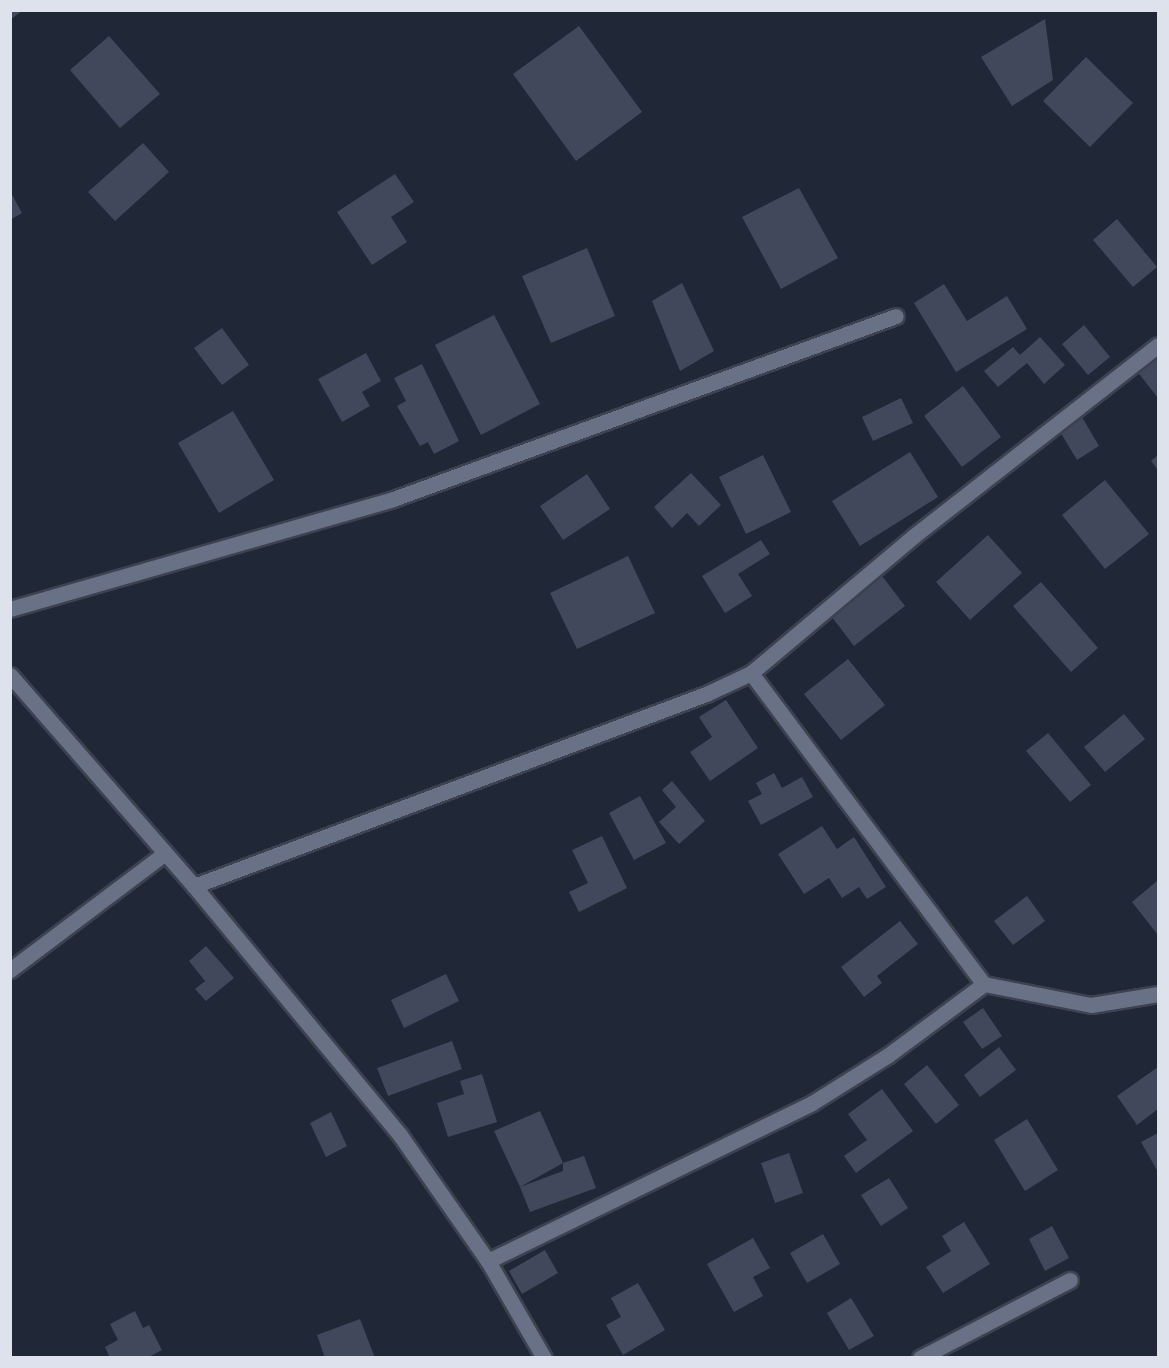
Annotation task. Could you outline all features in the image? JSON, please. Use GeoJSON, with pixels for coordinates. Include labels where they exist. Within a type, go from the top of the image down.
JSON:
{"type":"FeatureCollection","features":[{"type":"Feature","properties":{"kind":"street"},"geometry":{"type":"LineString","coordinates":[[10,609],[393,499],[896,316]]}},
{"type":"Feature","properties":{"kind":"street"},"geometry":{"type":"LineString","coordinates":[[194,886],[706,694],[752,673],[906,541],[1158,345]]}},
{"type":"Feature","properties":{"kind":"street"},"geometry":{"type":"LineString","coordinates":[[752,673],[984,984],[1091,1005],[1158,994]]}},
{"type":"Feature","properties":{"kind":"street"},"geometry":{"type":"LineString","coordinates":[[10,675],[194,886],[400,1135],[488,1261],[544,1358]]}},
{"type":"Feature","properties":{"kind":"street"},"geometry":{"type":"LineString","coordinates":[[10,970],[164,854]]}},
{"type":"Feature","properties":{"kind":"street"},"geometry":{"type":"LineString","coordinates":[[488,1261],[812,1103],[887,1056],[984,984]]}},
{"type":"Feature","properties":{"kind":"street"},"geometry":{"type":"LineString","coordinates":[[920,1358],[1070,1280]]}},
{"type":"Feature","properties":{"kind":"building"},"geometry":{"type":"Polygon","coordinates":[[[10,10],[23,10],[10,20],[10,10]]]}},
{"type":"Feature","properties":{"kind":"building"},"geometry":{"type":"Polygon","coordinates":[[[1045,19],[1053,80],[1012,106],[981,57],[1045,19]]]}},
{"type":"Feature","properties":{"kind":"building"},"geometry":{"type":"Polygon","coordinates":[[[579,26],[642,112],[576,161],[513,74],[579,26]]]}},
{"type":"Feature","properties":{"kind":"building"},"geometry":{"type":"Polygon","coordinates":[[[109,36],[160,94],[120,128],[70,70],[109,36]]]}},
{"type":"Feature","properties":{"kind":"building"},"geometry":{"type":"Polygon","coordinates":[[[1086,57],[1133,103],[1090,147],[1043,101],[1086,57]]]}},
{"type":"Feature","properties":{"kind":"building"},"geometry":{"type":"Polygon","coordinates":[[[143,143],[169,172],[115,221],[88,192],[143,143]]]}},
{"type":"Feature","properties":{"kind":"building"},"geometry":{"type":"Polygon","coordinates":[[[395,174],[414,202],[391,217],[407,242],[372,265],[337,212],[395,174]]]}},
{"type":"Feature","properties":{"kind":"building"},"geometry":{"type":"Polygon","coordinates":[[[799,188],[838,258],[781,289],[742,217],[799,188]]]}},
{"type":"Feature","properties":{"kind":"building"},"geometry":{"type":"Polygon","coordinates":[[[10,191],[22,213],[10,220],[10,191]]]}},
{"type":"Feature","properties":{"kind":"building"},"geometry":{"type":"Polygon","coordinates":[[[1117,219],[1157,267],[1133,287],[1093,240],[1117,219]]]}},
{"type":"Feature","properties":{"kind":"building"},"geometry":{"type":"Polygon","coordinates":[[[587,248],[615,316],[551,343],[522,276],[587,248]]]}},
{"type":"Feature","properties":{"kind":"building"},"geometry":{"type":"Polygon","coordinates":[[[682,283],[714,351],[680,371],[652,301],[682,283]]]}},
{"type":"Feature","properties":{"kind":"building"},"geometry":{"type":"Polygon","coordinates":[[[944,284],[967,321],[1007,296],[1027,329],[956,372],[914,303],[944,284]]]}},
{"type":"Feature","properties":{"kind":"building"},"geometry":{"type":"Polygon","coordinates":[[[494,315],[540,404],[481,435],[435,345],[494,315]]]}},
{"type":"Feature","properties":{"kind":"building"},"geometry":{"type":"Polygon","coordinates":[[[1084,325],[1110,357],[1088,375],[1062,344],[1084,325]]]}},
{"type":"Feature","properties":{"kind":"building"},"geometry":{"type":"Polygon","coordinates":[[[222,328],[249,365],[222,385],[194,348],[222,328]]]}},
{"type":"Feature","properties":{"kind":"building"},"geometry":{"type":"Polygon","coordinates":[[[1040,337],[1065,365],[1044,384],[1027,363],[998,387],[984,371],[1013,347],[1020,355],[1040,337]]]}},
{"type":"Feature","properties":{"kind":"building"},"geometry":{"type":"Polygon","coordinates":[[[1158,351],[1158,398],[1136,370],[1158,351]]]}},
{"type":"Feature","properties":{"kind":"building"},"geometry":{"type":"Polygon","coordinates":[[[366,353],[381,381],[362,392],[370,406],[342,422],[318,379],[366,353]]]}},
{"type":"Feature","properties":{"kind":"building"},"geometry":{"type":"Polygon","coordinates":[[[422,364],[459,441],[434,454],[428,442],[420,446],[397,406],[406,401],[394,378],[422,364]]]}},
{"type":"Feature","properties":{"kind":"building"},"geometry":{"type":"Polygon","coordinates":[[[963,386],[1001,437],[962,467],[924,416],[963,386]]]}},
{"type":"Feature","properties":{"kind":"building"},"geometry":{"type":"Polygon","coordinates":[[[901,398],[913,423],[873,441],[862,417],[901,398]]]}},
{"type":"Feature","properties":{"kind":"building"},"geometry":{"type":"Polygon","coordinates":[[[233,411],[274,480],[219,513],[178,443],[233,411]]]}},
{"type":"Feature","properties":{"kind":"building"},"geometry":{"type":"Polygon","coordinates":[[[1079,412],[1099,446],[1077,460],[1056,425],[1079,412]]]}},
{"type":"Feature","properties":{"kind":"building"},"geometry":{"type":"Polygon","coordinates":[[[910,452],[938,497],[860,546],[832,501],[910,452]]]}},
{"type":"Feature","properties":{"kind":"building"},"geometry":{"type":"Polygon","coordinates":[[[763,455],[791,512],[746,534],[719,477],[763,455]]]}},
{"type":"Feature","properties":{"kind":"building"},"geometry":{"type":"Polygon","coordinates":[[[1158,455],[1158,470],[1151,461],[1158,455]]]}},
{"type":"Feature","properties":{"kind":"building"},"geometry":{"type":"Polygon","coordinates":[[[691,473],[721,505],[699,526],[687,513],[672,528],[654,507],[691,473]]]}},
{"type":"Feature","properties":{"kind":"building"},"geometry":{"type":"Polygon","coordinates":[[[587,474],[610,509],[563,540],[540,506],[587,474]]]}},
{"type":"Feature","properties":{"kind":"building"},"geometry":{"type":"Polygon","coordinates":[[[1105,480],[1149,534],[1105,569],[1062,515],[1105,480]]]}},
{"type":"Feature","properties":{"kind":"building"},"geometry":{"type":"Polygon","coordinates":[[[988,535],[1022,573],[970,620],[936,582],[988,535]]]}},
{"type":"Feature","properties":{"kind":"building"},"geometry":{"type":"Polygon","coordinates":[[[761,540],[770,554],[738,574],[752,596],[725,613],[702,576],[761,540]]]}},
{"type":"Feature","properties":{"kind":"building"},"geometry":{"type":"Polygon","coordinates":[[[628,556],[655,613],[577,649],[550,593],[628,556]]]}},
{"type":"Feature","properties":{"kind":"building"},"geometry":{"type":"Polygon","coordinates":[[[879,572],[905,606],[854,646],[828,612],[879,572]]]}},
{"type":"Feature","properties":{"kind":"building"},"geometry":{"type":"Polygon","coordinates":[[[1041,582],[1098,648],[1071,672],[1013,606],[1041,582]]]}},
{"type":"Feature","properties":{"kind":"building"},"geometry":{"type":"Polygon","coordinates":[[[848,659],[885,705],[841,740],[804,694],[848,659]]]}},
{"type":"Feature","properties":{"kind":"building"},"geometry":{"type":"Polygon","coordinates":[[[726,700],[758,748],[710,781],[690,752],[712,737],[699,717],[726,700]]]}},
{"type":"Feature","properties":{"kind":"building"},"geometry":{"type":"Polygon","coordinates":[[[1124,714],[1145,739],[1105,772],[1084,747],[1124,714]]]}},
{"type":"Feature","properties":{"kind":"building"},"geometry":{"type":"Polygon","coordinates":[[[1048,733],[1091,785],[1070,802],[1026,751],[1048,733]]]}},
{"type":"Feature","properties":{"kind":"building"},"geometry":{"type":"Polygon","coordinates":[[[774,773],[782,788],[802,777],[813,797],[761,825],[748,801],[762,794],[756,783],[774,773]]]}},
{"type":"Feature","properties":{"kind":"building"},"geometry":{"type":"Polygon","coordinates":[[[672,781],[705,821],[679,844],[659,822],[676,807],[662,790],[672,781]]]}},
{"type":"Feature","properties":{"kind":"building"},"geometry":{"type":"Polygon","coordinates":[[[640,796],[666,843],[634,860],[609,813],[640,796]]]}},
{"type":"Feature","properties":{"kind":"building"},"geometry":{"type":"Polygon","coordinates":[[[822,826],[837,849],[854,837],[886,887],[867,899],[859,887],[842,898],[829,878],[804,894],[778,854],[822,826]]]}},
{"type":"Feature","properties":{"kind":"building"},"geometry":{"type":"Polygon","coordinates":[[[602,836],[627,888],[579,912],[569,892],[588,883],[572,850],[602,836]]]}},
{"type":"Feature","properties":{"kind":"building"},"geometry":{"type":"Polygon","coordinates":[[[1157,881],[1158,883],[1158,935],[1132,902],[1157,881]]]}},
{"type":"Feature","properties":{"kind":"building"},"geometry":{"type":"Polygon","coordinates":[[[1027,896],[1045,921],[1013,945],[994,921],[1027,896]]]}},
{"type":"Feature","properties":{"kind":"building"},"geometry":{"type":"Polygon","coordinates":[[[900,921],[918,944],[877,976],[882,983],[864,997],[841,967],[900,921]]]}},
{"type":"Feature","properties":{"kind":"building"},"geometry":{"type":"Polygon","coordinates":[[[206,946],[234,978],[206,1001],[195,989],[205,981],[189,961],[206,946]]]}},
{"type":"Feature","properties":{"kind":"building"},"geometry":{"type":"Polygon","coordinates":[[[446,974],[459,1001],[404,1028],[391,1000],[446,974]]]}},
{"type":"Feature","properties":{"kind":"building"},"geometry":{"type":"Polygon","coordinates":[[[983,1008],[1002,1036],[982,1049],[963,1022],[983,1008]]]}},
{"type":"Feature","properties":{"kind":"building"},"geometry":{"type":"Polygon","coordinates":[[[452,1041],[462,1069],[388,1096],[377,1068],[452,1041]]]}},
{"type":"Feature","properties":{"kind":"building"},"geometry":{"type":"Polygon","coordinates":[[[999,1047],[1016,1070],[980,1097],[964,1075],[999,1047]]]}},
{"type":"Feature","properties":{"kind":"building"},"geometry":{"type":"Polygon","coordinates":[[[927,1065],[959,1105],[936,1124],[904,1084],[927,1065]]]}},
{"type":"Feature","properties":{"kind":"building"},"geometry":{"type":"Polygon","coordinates":[[[1158,1067],[1158,1109],[1137,1125],[1117,1096],[1158,1067]]]}},
{"type":"Feature","properties":{"kind":"building"},"geometry":{"type":"Polygon","coordinates":[[[482,1074],[497,1122],[448,1137],[437,1103],[464,1094],[460,1081],[482,1074]]]}},
{"type":"Feature","properties":{"kind":"building"},"geometry":{"type":"Polygon","coordinates":[[[882,1089],[913,1131],[856,1173],[844,1156],[867,1140],[848,1114],[882,1089]]]}},
{"type":"Feature","properties":{"kind":"building"},"geometry":{"type":"Polygon","coordinates":[[[540,1111],[563,1163],[520,1187],[494,1131],[540,1111]]]}},
{"type":"Feature","properties":{"kind":"building"},"geometry":{"type":"Polygon","coordinates":[[[331,1112],[347,1146],[326,1157],[310,1123],[331,1112]]]}},
{"type":"Feature","properties":{"kind":"building"},"geometry":{"type":"Polygon","coordinates":[[[1027,1119],[1058,1170],[1025,1191],[994,1140],[1027,1119]]]}},
{"type":"Feature","properties":{"kind":"building"},"geometry":{"type":"Polygon","coordinates":[[[1158,1133],[1158,1172],[1141,1142],[1158,1133]]]}},
{"type":"Feature","properties":{"kind":"building"},"geometry":{"type":"Polygon","coordinates":[[[789,1153],[803,1193],[775,1203],[761,1163],[789,1153]]]}},
{"type":"Feature","properties":{"kind":"building"},"geometry":{"type":"Polygon","coordinates":[[[584,1156],[596,1188],[530,1212],[520,1187],[563,1171],[563,1163],[584,1156]]]}},
{"type":"Feature","properties":{"kind":"building"},"geometry":{"type":"Polygon","coordinates":[[[889,1178],[908,1208],[881,1226],[861,1195],[889,1178]]]}},
{"type":"Feature","properties":{"kind":"building"},"geometry":{"type":"Polygon","coordinates":[[[964,1222],[990,1264],[943,1293],[926,1267],[951,1251],[942,1236],[964,1222]]]}},
{"type":"Feature","properties":{"kind":"building"},"geometry":{"type":"Polygon","coordinates":[[[1052,1226],[1069,1258],[1045,1271],[1029,1239],[1052,1226]]]}},
{"type":"Feature","properties":{"kind":"building"},"geometry":{"type":"Polygon","coordinates":[[[823,1234],[840,1264],[807,1283],[790,1253],[823,1234]]]}},
{"type":"Feature","properties":{"kind":"building"},"geometry":{"type":"Polygon","coordinates":[[[753,1238],[770,1268],[753,1277],[763,1296],[734,1312],[707,1264],[753,1238]]]}},
{"type":"Feature","properties":{"kind":"building"},"geometry":{"type":"Polygon","coordinates":[[[545,1250],[558,1273],[522,1294],[509,1271],[545,1250]]]}},
{"type":"Feature","properties":{"kind":"building"},"geometry":{"type":"Polygon","coordinates":[[[638,1283],[665,1330],[623,1355],[606,1325],[621,1317],[611,1298],[638,1283]]]}},
{"type":"Feature","properties":{"kind":"building"},"geometry":{"type":"Polygon","coordinates":[[[851,1298],[874,1336],[849,1350],[827,1313],[851,1298]]]}},
{"type":"Feature","properties":{"kind":"building"},"geometry":{"type":"Polygon","coordinates":[[[135,1311],[143,1328],[149,1325],[162,1350],[147,1358],[110,1358],[105,1347],[118,1340],[110,1324],[135,1311]]]}},
{"type":"Feature","properties":{"kind":"building"},"geometry":{"type":"Polygon","coordinates":[[[360,1319],[375,1358],[325,1358],[317,1335],[360,1319]]]}}]}
